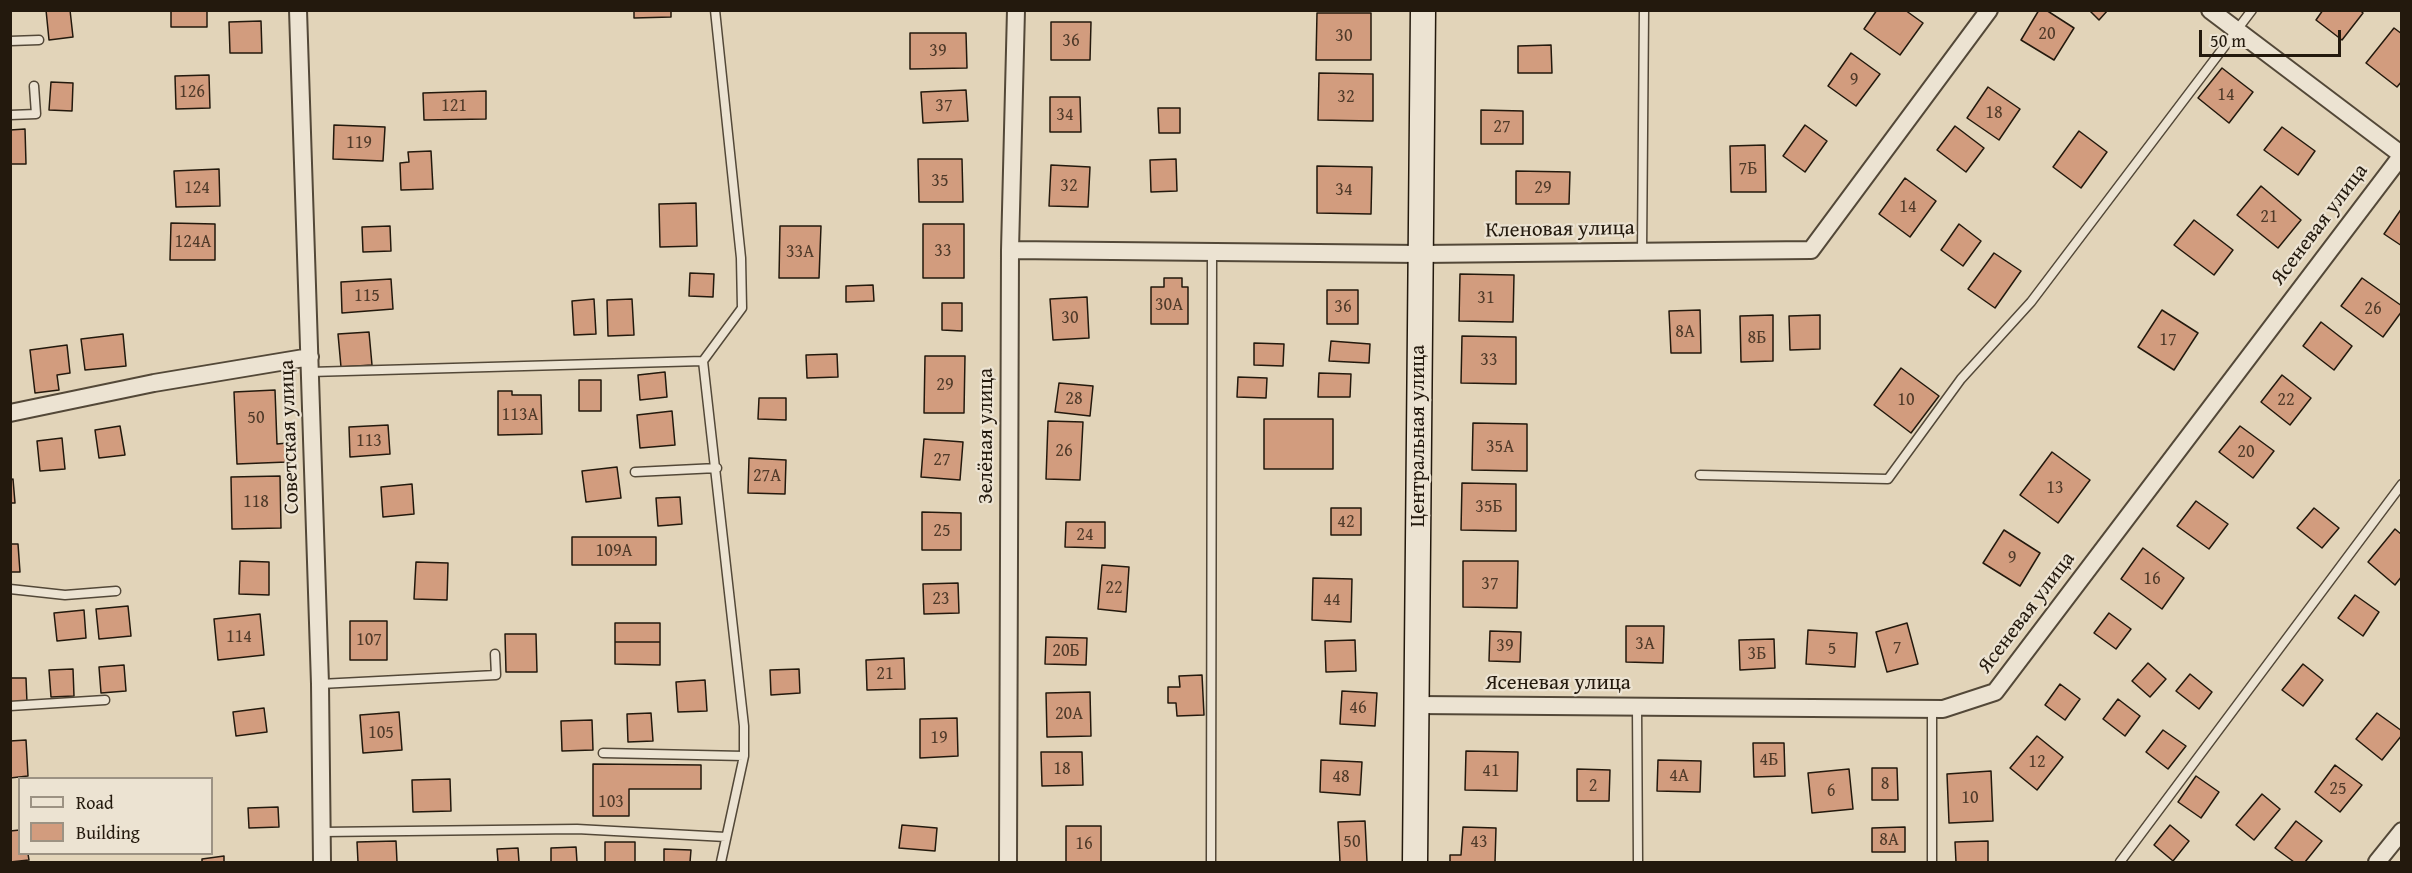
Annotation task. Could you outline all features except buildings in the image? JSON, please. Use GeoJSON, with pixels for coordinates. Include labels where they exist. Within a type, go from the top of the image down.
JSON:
{"type":"FeatureCollection","features":[{"type":"Feature","properties":{"kind":"street","name":"Советская улица"},"geometry":{"type":"LineString","coordinates":[[298,10],[320,684],[322,862]]}},
{"type":"Feature","properties":{"kind":"street","name":"Зелёная улица"},"geometry":{"type":"LineString","coordinates":[[1008,862],[1010,250],[1016,10]]}},
{"type":"Feature","properties":{"kind":"street","name":"Центральная улица"},"geometry":{"type":"LineString","coordinates":[[1415,862],[1423,10]]}},
{"type":"Feature","properties":{"kind":"street","name":"Кленовая улица"},"geometry":{"type":"LineString","coordinates":[[1010,250],[1421,254],[1811,250],[1989,10]]}},
{"type":"Feature","properties":{"kind":"street"},"geometry":{"type":"LineString","coordinates":[[2210,10],[2401,155]]}},
{"type":"Feature","properties":{"kind":"street","name":"Ясеневая улица"},"geometry":{"type":"LineString","coordinates":[[1417,705],[1943,709],[1995,692],[2401,155]]}},
{"type":"Feature","properties":{"kind":"street"},"geometry":{"type":"LineString","coordinates":[[10,413],[154,383],[310,364]]}},
{"type":"Feature","properties":{"kind":"street"},"geometry":{"type":"LineString","coordinates":[[2377,862],[2402,831]]}},
{"type":"Feature","properties":{"kind":"lane"},"geometry":{"type":"LineString","coordinates":[[715,10],[741,258],[742,308],[703,361],[717,468],[744,726],[744,756],[721,862]]}},
{"type":"Feature","properties":{"kind":"lane"},"geometry":{"type":"LineString","coordinates":[[1642,252],[1644,10]]}},
{"type":"Feature","properties":{"kind":"lane"},"geometry":{"type":"LineString","coordinates":[[1700,475],[1888,479],[1961,379],[2031,302],[2252,10]]}},
{"type":"Feature","properties":{"kind":"lane"},"geometry":{"type":"LineString","coordinates":[[10,41],[39,40]]}},
{"type":"Feature","properties":{"kind":"lane"},"geometry":{"type":"LineString","coordinates":[[10,115],[36,114],[34,86]]}},
{"type":"Feature","properties":{"kind":"lane"},"geometry":{"type":"LineString","coordinates":[[1211,862],[1212,252]]}},
{"type":"Feature","properties":{"kind":"lane"},"geometry":{"type":"LineString","coordinates":[[310,364],[703,361]]}},
{"type":"Feature","properties":{"kind":"lane"},"geometry":{"type":"LineString","coordinates":[[635,472],[717,468]]}},
{"type":"Feature","properties":{"kind":"lane"},"geometry":{"type":"LineString","coordinates":[[2120,862],[2402,484]]}},
{"type":"Feature","properties":{"kind":"lane"},"geometry":{"type":"LineString","coordinates":[[10,589],[66,596],[116,591]]}},
{"type":"Feature","properties":{"kind":"lane"},"geometry":{"type":"LineString","coordinates":[[320,684],[496,675],[495,654]]}},
{"type":"Feature","properties":{"kind":"lane"},"geometry":{"type":"LineString","coordinates":[[10,706],[105,699]]}},
{"type":"Feature","properties":{"kind":"lane"},"geometry":{"type":"LineString","coordinates":[[1637,707],[1638,862]]}},
{"type":"Feature","properties":{"kind":"lane"},"geometry":{"type":"LineString","coordinates":[[1932,708],[1932,862]]}},
{"type":"Feature","properties":{"kind":"lane"},"geometry":{"type":"LineString","coordinates":[[603,753],[744,756]]}},
{"type":"Feature","properties":{"kind":"lane"},"geometry":{"type":"LineString","coordinates":[[322,832],[577,829],[726,837]]}}]}
